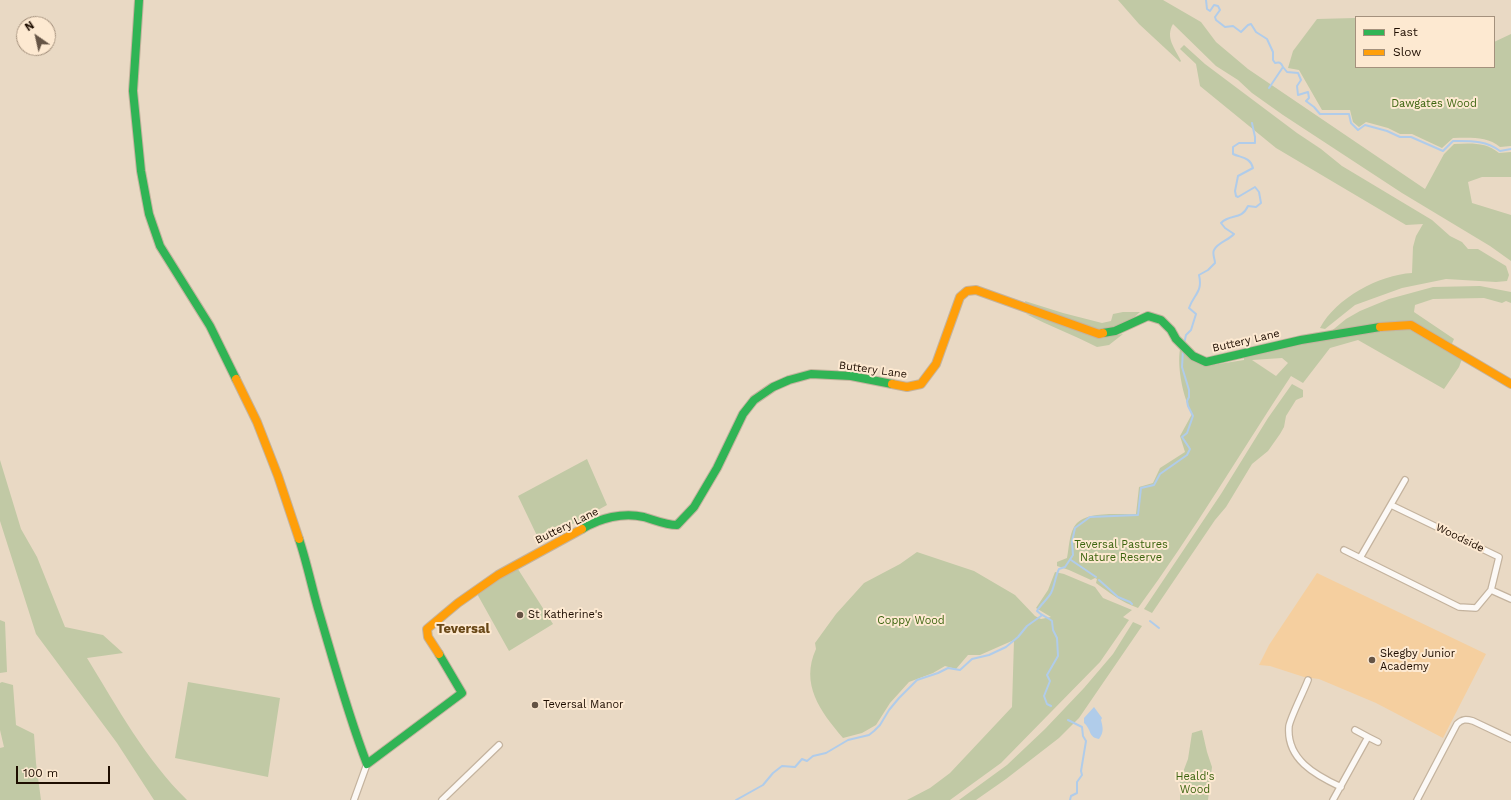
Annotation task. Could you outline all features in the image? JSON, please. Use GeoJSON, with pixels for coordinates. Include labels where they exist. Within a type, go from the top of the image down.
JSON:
{"type":"FeatureCollection","features":[{"type":"Feature","properties":{"kind":"street"},"geometry":{"type":"LineString","coordinates":[[139,0],[133,91],[141,170],[149,214],[160,246],[210,326],[240,390],[253,412],[278,476],[308,567],[319,611],[353,728],[367,764],[354,800]]}},
{"type":"Feature","properties":{"kind":"street","name":"Buttery Lane"},"geometry":{"type":"LineString","coordinates":[[367,764],[462,693],[428,636],[428,629],[458,603],[498,575],[588,525],[604,519],[629,515],[649,518],[664,525],[677,526],[694,507],[717,468],[743,414],[754,400],[773,387],[789,380],[811,374],[851,376],[907,387],[921,384],[936,364],[960,297],[967,291],[976,290],[1099,334],[1115,331],[1148,316],[1161,320],[1171,330],[1176,339],[1193,356],[1206,362],[1301,340],[1386,326],[1410,325],[1511,384]]}},
{"type":"Feature","properties":{"kind":"street"},"geometry":{"type":"LineString","coordinates":[[1360,558],[1405,480]]}},
{"type":"Feature","properties":{"kind":"street","name":"Woodside"},"geometry":{"type":"LineString","coordinates":[[1344,550],[1459,607],[1476,608],[1491,590],[1499,557],[1391,505]]}},
{"type":"Feature","properties":{"kind":"street"},"geometry":{"type":"LineString","coordinates":[[1491,590],[1511,599]]}},
{"type":"Feature","properties":{"kind":"street"},"geometry":{"type":"LineString","coordinates":[[1308,680],[1289,725],[1290,740],[1295,754],[1302,764],[1341,787]]}},
{"type":"Feature","properties":{"kind":"street"},"geometry":{"type":"LineString","coordinates":[[1417,800],[1457,724],[1461,720],[1467,719],[1511,739]]}},
{"type":"Feature","properties":{"kind":"street"},"geometry":{"type":"LineString","coordinates":[[1354,730],[1378,742]]}},
{"type":"Feature","properties":{"kind":"street"},"geometry":{"type":"LineString","coordinates":[[1333,800],[1368,737]]}},
{"type":"Feature","properties":{"kind":"street"},"geometry":{"type":"LineString","coordinates":[[442,800],[499,746]]}},
{"type":"Feature","properties":{"kind":"shaded area","name":"Skegby Junior Academy"},"geometry":{"type":"Polygon","coordinates":[[[1317,573],[1486,654],[1443,738],[1376,703],[1319,679],[1304,677],[1270,666],[1259,665],[1269,645],[1317,573]]]}},
{"type":"Feature","properties":{"kind":"green space"},"geometry":{"type":"Polygon","coordinates":[[[1118,0],[1163,0],[1201,22],[1216,42],[1248,69],[1425,189],[1444,154],[1454,144],[1478,144],[1494,149],[1499,153],[1511,152],[1511,177],[1482,177],[1468,182],[1472,203],[1511,215],[1511,261],[1490,246],[1402,193],[1283,115],[1252,93],[1238,80],[1216,66],[1173,24],[1170,38],[1181,61],[1180,62],[1139,24],[1118,0]]]}},
{"type":"Feature","properties":{"kind":"green space","name":"Dawgates Wood"},"geometry":{"type":"Polygon","coordinates":[[[1355,18],[1355,68],[1495,68],[1495,42],[1511,34],[1511,146],[1500,147],[1495,143],[1478,138],[1453,138],[1442,148],[1412,134],[1400,134],[1388,128],[1366,122],[1359,127],[1353,122],[1350,110],[1322,110],[1299,70],[1288,68],[1293,51],[1317,19],[1355,18]]]}},
{"type":"Feature","properties":{"kind":"green space"},"geometry":{"type":"Polygon","coordinates":[[[1184,45],[1205,64],[1342,166],[1432,220],[1450,236],[1462,242],[1468,249],[1478,249],[1506,266],[1509,275],[1507,281],[1496,282],[1446,279],[1402,288],[1355,305],[1325,329],[1320,328],[1336,307],[1360,290],[1386,278],[1412,273],[1413,247],[1416,236],[1423,224],[1406,225],[1276,148],[1200,86],[1196,64],[1180,49],[1184,45]]]}},
{"type":"Feature","properties":{"kind":"green space"},"geometry":{"type":"Polygon","coordinates":[[[1480,286],[1511,292],[1511,303],[1506,301],[1502,303],[1484,298],[1433,299],[1415,305],[1414,312],[1454,339],[1451,346],[1416,323],[1329,333],[1346,319],[1360,311],[1389,299],[1433,287],[1480,286]]]}},
{"type":"Feature","properties":{"kind":"green space"},"geometry":{"type":"Polygon","coordinates":[[[1025,301],[1102,323],[1111,321],[1113,314],[1123,312],[1140,312],[1131,320],[1114,328],[1097,331],[1026,305],[1025,301]]]}},
{"type":"Feature","properties":{"kind":"green space"},"geometry":{"type":"Polygon","coordinates":[[[1026,314],[1049,319],[1100,338],[1123,334],[1109,345],[1097,347],[1026,314]]]}},
{"type":"Feature","properties":{"kind":"green space","name":"Teversal Pastures Nature Reserve"},"geometry":{"type":"Polygon","coordinates":[[[1411,327],[1462,359],[1459,367],[1444,389],[1358,340],[1330,348],[1303,383],[1291,376],[1197,522],[1138,608],[1121,600],[1096,583],[1097,579],[1095,578],[1091,580],[1057,566],[1057,562],[1067,558],[1071,534],[1074,527],[1079,522],[1085,518],[1102,514],[1136,514],[1139,487],[1153,483],[1160,468],[1185,452],[1180,436],[1192,414],[1186,399],[1180,373],[1180,349],[1191,359],[1206,366],[1244,360],[1244,356],[1305,342],[1321,341],[1356,333],[1411,327]],[[1282,358],[1252,360],[1276,376],[1288,363],[1282,358]]]}},
{"type":"Feature","properties":{"kind":"green space"},"geometry":{"type":"Polygon","coordinates":[[[1292,384],[1303,390],[1303,397],[1296,400],[1286,416],[1284,427],[1280,434],[1268,451],[1252,464],[1226,507],[1215,520],[1152,613],[1144,609],[1221,494],[1268,418],[1292,384]]]}},
{"type":"Feature","properties":{"kind":"green space"},"geometry":{"type":"Polygon","coordinates":[[[587,459],[607,505],[540,542],[518,496],[587,459]]]}},
{"type":"Feature","properties":{"kind":"green space"},"geometry":{"type":"Polygon","coordinates":[[[0,460],[21,529],[37,557],[65,627],[103,635],[123,653],[87,658],[145,750],[158,768],[187,800],[154,800],[117,743],[36,634],[0,521],[0,460]]]}},
{"type":"Feature","properties":{"kind":"green space","name":"Coppy Wood"},"geometry":{"type":"Polygon","coordinates":[[[917,552],[974,571],[1015,595],[1035,616],[1041,619],[1051,617],[1036,608],[1048,590],[1055,572],[1064,574],[1095,587],[1103,598],[1132,610],[1123,617],[1129,620],[1100,662],[1001,763],[950,800],[907,800],[930,788],[950,773],[1012,707],[1014,640],[980,655],[968,655],[956,669],[945,666],[933,673],[909,682],[890,703],[876,725],[862,733],[843,738],[820,707],[811,685],[810,674],[816,649],[815,643],[836,614],[864,583],[900,564],[917,552]]]}},
{"type":"Feature","properties":{"kind":"green space"},"geometry":{"type":"Polygon","coordinates":[[[516,566],[553,624],[509,651],[476,592],[516,566]]]}},
{"type":"Feature","properties":{"kind":"green space"},"geometry":{"type":"Polygon","coordinates":[[[0,620],[5,622],[7,672],[0,673],[0,620]]]}},
{"type":"Feature","properties":{"kind":"green space"},"geometry":{"type":"Polygon","coordinates":[[[1133,622],[1142,626],[1079,718],[1059,738],[976,800],[959,800],[1007,765],[1045,729],[1084,688],[1113,654],[1133,622]]]}},
{"type":"Feature","properties":{"kind":"green space"},"geometry":{"type":"Polygon","coordinates":[[[2,682],[13,685],[16,725],[34,734],[41,800],[0,800],[0,748],[4,747],[0,730],[0,683],[2,682]]]}},
{"type":"Feature","properties":{"kind":"green space"},"geometry":{"type":"Polygon","coordinates":[[[188,682],[280,698],[268,777],[175,758],[188,682]]]}},
{"type":"Feature","properties":{"kind":"green space","name":"Heald's Wood"},"geometry":{"type":"Polygon","coordinates":[[[1202,730],[1212,767],[1208,800],[1180,800],[1180,780],[1188,759],[1192,733],[1202,730]]]}},
{"type":"Feature","properties":{"kind":"water"},"geometry":{"type":"Polygon","coordinates":[[[1094,707],[1102,718],[1103,728],[1099,739],[1093,737],[1084,723],[1084,718],[1094,707]]]}},
{"type":"Feature","properties":{"kind":"waterway"},"geometry":{"type":"LineString","coordinates":[[1206,0],[1207,9],[1210,11],[1214,5],[1218,6],[1220,10],[1215,17],[1216,20],[1225,27],[1233,26],[1241,32],[1251,24],[1256,32],[1267,39],[1273,52],[1273,60],[1275,63],[1281,63],[1283,67],[1269,88]]}},
{"type":"Feature","properties":{"kind":"waterway"},"geometry":{"type":"LineString","coordinates":[[1283,67],[1287,72],[1298,73],[1301,80],[1297,86],[1298,95],[1308,92],[1309,98],[1306,101],[1320,114],[1349,114],[1351,123],[1358,130],[1365,125],[1387,131],[1400,137],[1411,137],[1443,151],[1453,141],[1472,141],[1483,143],[1495,147],[1500,151],[1511,149]]}},
{"type":"Feature","properties":{"kind":"waterway"},"geometry":{"type":"LineString","coordinates":[[1184,344],[1186,335],[1191,330],[1196,314],[1189,308],[1199,289],[1199,275],[1208,270],[1215,263],[1213,253],[1214,250],[1220,243],[1234,234],[1225,228],[1221,223],[1228,218],[1242,214],[1248,206],[1256,207],[1261,203],[1259,192],[1255,187],[1238,197],[1236,196],[1235,191],[1238,176],[1253,168],[1252,164],[1248,160],[1233,154],[1233,147],[1239,143],[1255,143],[1252,123]]}},
{"type":"Feature","properties":{"kind":"waterway"},"geometry":{"type":"LineString","coordinates":[[1051,706],[1047,704],[1044,696],[1050,681],[1047,675],[1058,656],[1057,638],[1053,630],[1052,621],[1037,611],[1051,593],[1059,569],[1065,567],[1073,555],[1072,542],[1075,528],[1090,517],[1138,515],[1141,488],[1154,485],[1160,474],[1187,455],[1190,449],[1182,437],[1187,433],[1193,416],[1187,401],[1189,397],[1189,390],[1182,367],[1183,350]]}},
{"type":"Feature","properties":{"kind":"waterway"},"geometry":{"type":"LineString","coordinates":[[1071,560],[1096,577]]}},
{"type":"Feature","properties":{"kind":"waterway"},"geometry":{"type":"LineString","coordinates":[[1099,580],[1118,597],[1132,604]]}},
{"type":"Feature","properties":{"kind":"waterway"},"geometry":{"type":"LineString","coordinates":[[736,800],[763,785],[773,773],[782,766],[795,767],[802,759],[807,761],[813,756],[826,753],[848,740],[869,735],[880,725],[889,710],[899,698],[917,680],[948,668],[960,670],[972,659],[989,655],[1006,647],[1018,637],[1027,626],[1041,616]]}},
{"type":"Feature","properties":{"kind":"waterway"},"geometry":{"type":"LineString","coordinates":[[1150,621],[1159,628]]}},
{"type":"Feature","properties":{"kind":"waterway"},"geometry":{"type":"LineString","coordinates":[[1068,720],[1082,727],[1083,736],[1086,741],[1081,771],[1082,775],[1077,782],[1077,793],[1071,796],[1070,800]]}},
{"type":"Feature","properties":{"kind":"traffic: fast"},"geometry":{"type":"LineString","coordinates":[[139,0],[133,91],[141,171],[149,214],[160,246],[210,326],[236,379]]}},
{"type":"Feature","properties":{"kind":"traffic: fast"},"geometry":{"type":"LineString","coordinates":[[1103,333],[1115,331],[1148,316],[1161,320],[1171,330],[1176,339],[1193,356],[1206,362],[1301,340],[1380,327]]}},
{"type":"Feature","properties":{"kind":"traffic: fast"},"geometry":{"type":"LineString","coordinates":[[582,529],[604,519],[628,515],[644,517],[677,525],[694,507],[717,468],[743,414],[754,400],[773,387],[789,380],[811,374],[851,376],[892,384]]}},
{"type":"Feature","properties":{"kind":"traffic: fast"},"geometry":{"type":"LineString","coordinates":[[299,539],[342,689],[367,764],[462,693],[439,654]]}},
{"type":"Feature","properties":{"kind":"traffic: slow"},"geometry":{"type":"LineString","coordinates":[[892,384],[907,387],[921,384],[936,364],[960,297],[967,291],[976,290],[1099,334],[1103,333]]}},
{"type":"Feature","properties":{"kind":"traffic: slow"},"geometry":{"type":"LineString","coordinates":[[1380,327],[1411,325],[1511,384]]}},
{"type":"Feature","properties":{"kind":"traffic: slow"},"geometry":{"type":"LineString","coordinates":[[236,379],[257,422],[278,476],[299,539]]}},
{"type":"Feature","properties":{"kind":"traffic: slow"},"geometry":{"type":"LineString","coordinates":[[439,654],[428,637],[427,629],[458,603],[498,575],[582,529]]}},
{"type":"Feature","properties":{"kind":"place","name":"St Katherine's"},"geometry":{"type":"Point","coordinates":[520,615]}},
{"type":"Feature","properties":{"kind":"place","name":"Skegby Junior Academy"},"geometry":{"type":"Point","coordinates":[1372,660]}},
{"type":"Feature","properties":{"kind":"place","name":"Teversal Manor"},"geometry":{"type":"Point","coordinates":[535,705]}},
{"type":"Feature","properties":{"kind":"district","name":"Teversal"},"geometry":{"type":"Point","coordinates":[463,629]}}]}
